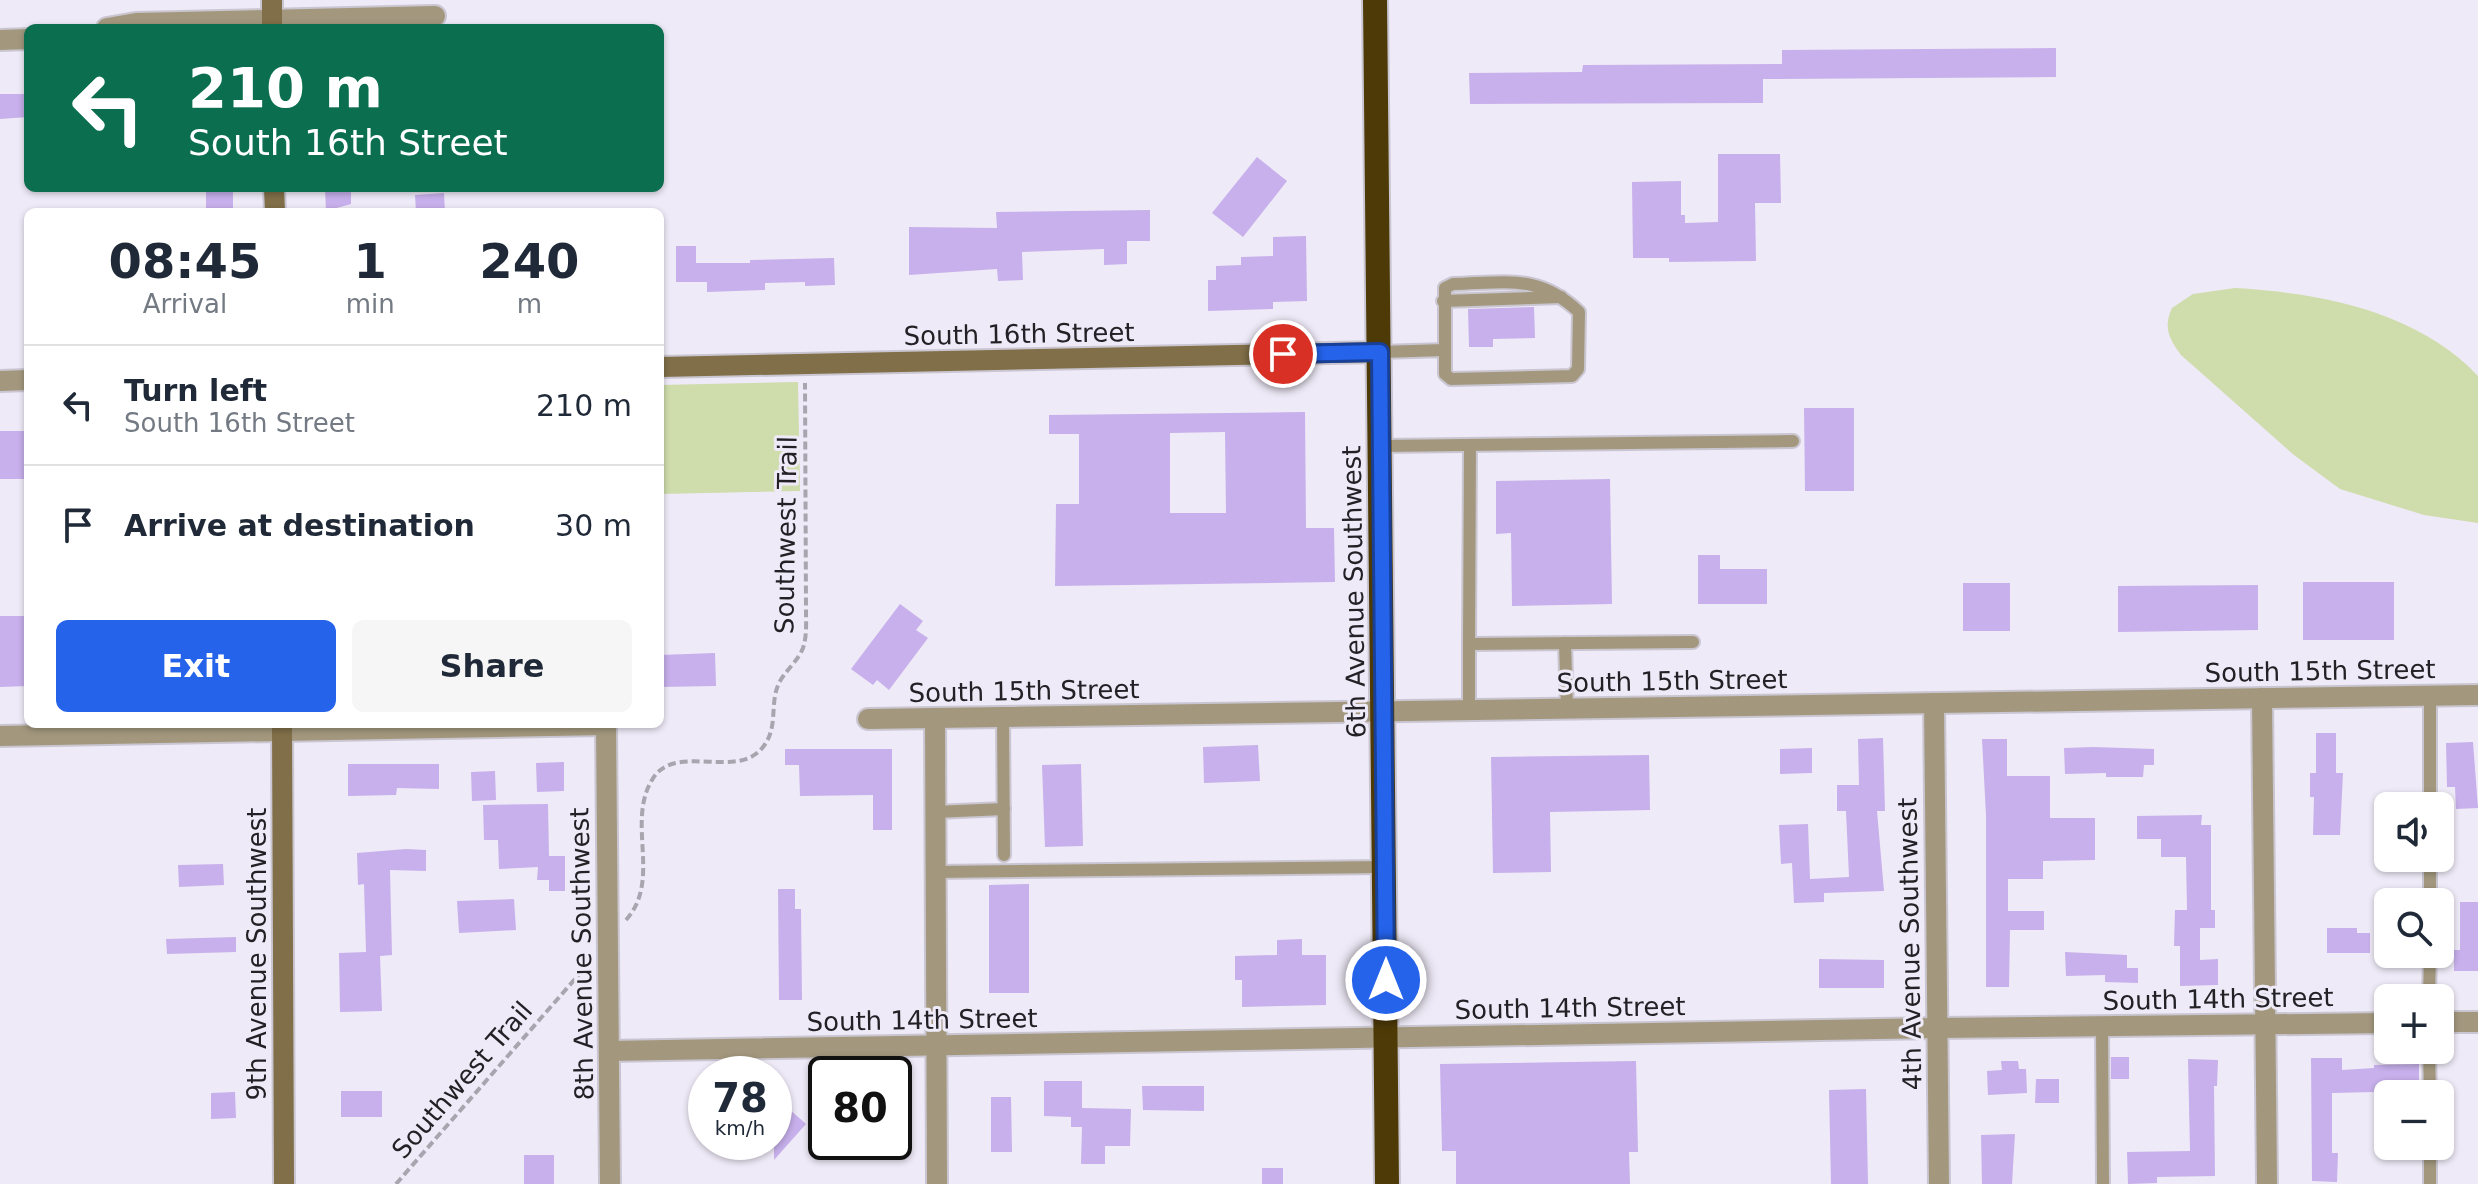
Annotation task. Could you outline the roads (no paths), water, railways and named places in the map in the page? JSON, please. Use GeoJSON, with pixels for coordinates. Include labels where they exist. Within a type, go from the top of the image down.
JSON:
{"type":"FeatureCollection","features":[{"type":"Feature","properties":{"kind":"highway","name":"6th Avenue Southwest"},"geometry":{"type":"LineString","coordinates":[[1375,0],[1387,1184]]}},
{"type":"Feature","properties":{"kind":"street"},"geometry":{"type":"LineString","coordinates":[[130,24],[272,16],[435,16]]}},
{"type":"Feature","properties":{"kind":"street"},"geometry":{"type":"LineString","coordinates":[[0,40],[24,39]]}},
{"type":"Feature","properties":{"kind":"street","name":"South 16th Street"},"geometry":{"type":"LineString","coordinates":[[664,367],[1380,352]]}},
{"type":"Feature","properties":{"kind":"street"},"geometry":{"type":"LineString","coordinates":[[0,381],[24,380]]}},
{"type":"Feature","properties":{"kind":"street","name":"South 15th Street"},"geometry":{"type":"LineString","coordinates":[[868,719],[2478,695]]}},
{"type":"Feature","properties":{"kind":"street"},"geometry":{"type":"LineString","coordinates":[[2262,698],[2267,1184]]}},
{"type":"Feature","properties":{"kind":"street","name":"4th Avenue Southwest"},"geometry":{"type":"LineString","coordinates":[[1934,703],[1939,1184]]}},
{"type":"Feature","properties":{"kind":"street"},"geometry":{"type":"LineString","coordinates":[[935,718],[937,1184]]}},
{"type":"Feature","properties":{"kind":"street"},"geometry":{"type":"LineString","coordinates":[[0,736],[62,730],[282,728]]}},
{"type":"Feature","properties":{"kind":"street","name":"9th Avenue Southwest"},"geometry":{"type":"LineString","coordinates":[[282,728],[284,1184]]}},
{"type":"Feature","properties":{"kind":"street","name":"8th Avenue Southwest"},"geometry":{"type":"LineString","coordinates":[[606,728],[610,1184]]}},
{"type":"Feature","properties":{"kind":"street"},"geometry":{"type":"LineString","coordinates":[[2454,1022],[2478,1022]]}},
{"type":"Feature","properties":{"kind":"street","name":"South 14th Street"},"geometry":{"type":"LineString","coordinates":[[609,1051],[2374,1023]]}},
{"type":"Feature","properties":{"kind":"lane"},"geometry":{"type":"LineString","coordinates":[[1529,282],[1564,297],[1579,312],[1578,369],[1572,376],[1451,379],[1445,374],[1445,350],[1443,301],[1445,288],[1453,284],[1529,282]]}},
{"type":"Feature","properties":{"kind":"lane"},"geometry":{"type":"LineString","coordinates":[[1380,352],[1445,350]]}},
{"type":"Feature","properties":{"kind":"lane"},"geometry":{"type":"LineString","coordinates":[[1381,446],[1793,441]]}},
{"type":"Feature","properties":{"kind":"lane"},"geometry":{"type":"LineString","coordinates":[[1469,709],[1470,445]]}},
{"type":"Feature","properties":{"kind":"lane"},"geometry":{"type":"LineString","coordinates":[[1469,644],[1693,642]]}},
{"type":"Feature","properties":{"kind":"lane"},"geometry":{"type":"LineString","coordinates":[[1565,643],[1567,708]]}},
{"type":"Feature","properties":{"kind":"lane"},"geometry":{"type":"LineString","coordinates":[[2430,696],[2430,792]]}},
{"type":"Feature","properties":{"kind":"lane"},"geometry":{"type":"LineString","coordinates":[[1003,717],[1004,855]]}},
{"type":"Feature","properties":{"kind":"lane"},"geometry":{"type":"LineString","coordinates":[[935,812],[1004,809]]}},
{"type":"Feature","properties":{"kind":"lane"},"geometry":{"type":"LineString","coordinates":[[936,872],[1385,867]]}},
{"type":"Feature","properties":{"kind":"lane"},"geometry":{"type":"LineString","coordinates":[[2102,1027],[2103,1184]]}},
{"type":"Feature","properties":{"kind":"lane"},"geometry":{"type":"LineString","coordinates":[[2430,1160],[2430,1184]]}}]}
